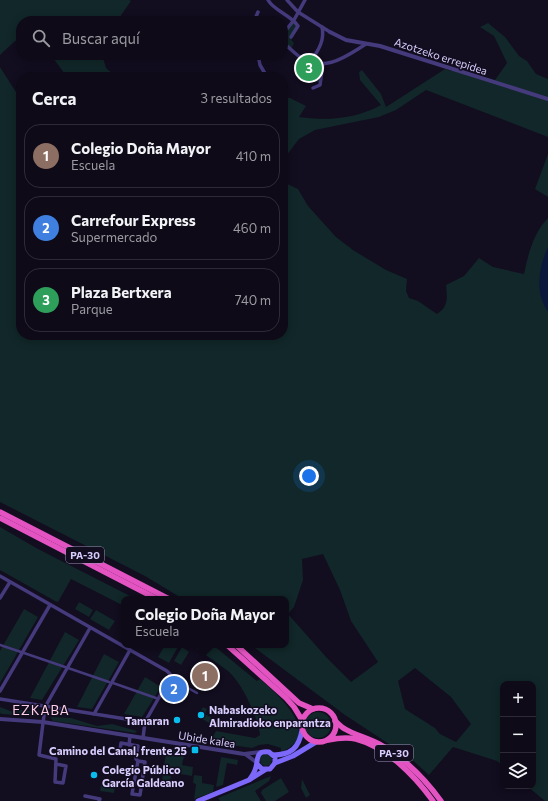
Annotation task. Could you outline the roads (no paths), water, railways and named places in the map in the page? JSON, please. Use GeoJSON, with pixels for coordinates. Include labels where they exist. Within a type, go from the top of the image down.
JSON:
{"type":"FeatureCollection","features":[{"type":"Feature","properties":{"kind":"highway","name":"PA-30"},"geometry":{"type":"LineString","coordinates":[[0,512],[163,596]]}},
{"type":"Feature","properties":{"kind":"highway","name":"PA-30"},"geometry":{"type":"LineString","coordinates":[[0,518],[151,596]]}},
{"type":"Feature","properties":{"kind":"highway"},"geometry":{"type":"LineString","coordinates":[[230,648],[286,698],[302,720]]}},
{"type":"Feature","properties":{"kind":"highway","name":"PA-30"},"geometry":{"type":"LineString","coordinates":[[239,648],[299,703],[313,709],[324,709],[333,716],[335,721],[344,729],[379,743],[391,751],[412,769],[434,791],[441,801]]}},
{"type":"Feature","properties":{"kind":"highway"},"geometry":{"type":"LineString","coordinates":[[313,709],[304,715],[302,720],[302,730],[307,738],[316,742]]}},
{"type":"Feature","properties":{"kind":"highway"},"geometry":{"type":"LineString","coordinates":[[328,740],[335,731],[335,721]]}},
{"type":"Feature","properties":{"kind":"highway","name":"PA-30"},"geometry":{"type":"LineString","coordinates":[[316,742],[320,743],[342,737],[356,739],[370,745],[394,760],[433,801]]}},
{"type":"Feature","properties":{"kind":"main road"},"geometry":{"type":"LineString","coordinates":[[250,779],[255,771],[259,754],[263,751],[269,752],[273,755],[284,754],[295,749],[300,739],[302,730]]}},
{"type":"Feature","properties":{"kind":"main road"},"geometry":{"type":"LineString","coordinates":[[198,801],[270,769],[275,763],[293,756],[316,742]]}},
{"type":"Feature","properties":{"kind":"main road"},"geometry":{"type":"LineString","coordinates":[[273,755],[275,763]]}},
{"type":"Feature","properties":{"kind":"main road"},"geometry":{"type":"LineString","coordinates":[[257,763],[260,768],[265,770]]}},
{"type":"Feature","properties":{"kind":"street"},"geometry":{"type":"LineString","coordinates":[[268,0],[272,5],[294,20],[298,26],[291,37]]}},
{"type":"Feature","properties":{"kind":"street"},"geometry":{"type":"LineString","coordinates":[[287,0],[298,12],[330,32]]}},
{"type":"Feature","properties":{"kind":"street"},"geometry":{"type":"LineString","coordinates":[[288,28],[305,0]]}},
{"type":"Feature","properties":{"kind":"street"},"geometry":{"type":"LineString","coordinates":[[256,16],[258,12]]}},
{"type":"Feature","properties":{"kind":"street"},"geometry":{"type":"LineString","coordinates":[[310,61],[316,55],[321,43],[323,36],[322,27]]}},
{"type":"Feature","properties":{"kind":"street","name":"Azotzeko errepidea"},"geometry":{"type":"LineString","coordinates":[[330,32],[346,40],[390,49],[548,98]]}},
{"type":"Feature","properties":{"kind":"street"},"geometry":{"type":"LineString","coordinates":[[288,47],[301,57],[323,64],[338,61],[366,44]]}},
{"type":"Feature","properties":{"kind":"street"},"geometry":{"type":"LineString","coordinates":[[259,60],[264,72]]}},
{"type":"Feature","properties":{"kind":"street"},"geometry":{"type":"LineString","coordinates":[[313,88],[320,85],[323,64]]}},
{"type":"Feature","properties":{"kind":"street"},"geometry":{"type":"LineString","coordinates":[[0,576],[121,645]]}},
{"type":"Feature","properties":{"kind":"street"},"geometry":{"type":"LineString","coordinates":[[0,598],[10,582]]}},
{"type":"Feature","properties":{"kind":"street"},"geometry":{"type":"LineString","coordinates":[[0,691],[50,605]]}},
{"type":"Feature","properties":{"kind":"street"},"geometry":{"type":"LineString","coordinates":[[56,764],[66,766],[63,783],[55,782],[56,759],[38,755],[45,707],[90,628]]}},
{"type":"Feature","properties":{"kind":"street"},"geometry":{"type":"LineString","coordinates":[[0,645],[156,698]]}},
{"type":"Feature","properties":{"kind":"street"},"geometry":{"type":"LineString","coordinates":[[126,648],[170,674],[170,678],[145,722],[143,738]]}},
{"type":"Feature","properties":{"kind":"street"},"geometry":{"type":"LineString","coordinates":[[94,714],[130,650]]}},
{"type":"Feature","properties":{"kind":"street"},"geometry":{"type":"LineString","coordinates":[[170,678],[197,693]]}},
{"type":"Feature","properties":{"kind":"street"},"geometry":{"type":"LineString","coordinates":[[0,699],[145,722]]}},
{"type":"Feature","properties":{"kind":"street","name":"Ubide kalea"},"geometry":{"type":"LineString","coordinates":[[0,720],[43,722],[244,754],[263,751]]}},
{"type":"Feature","properties":{"kind":"street"},"geometry":{"type":"LineString","coordinates":[[129,745],[130,736]]}},
{"type":"Feature","properties":{"kind":"street"},"geometry":{"type":"LineString","coordinates":[[137,753],[120,750],[121,743],[138,746],[137,753],[136,759],[138,761],[132,794],[140,795],[145,762],[138,761]]}},
{"type":"Feature","properties":{"kind":"street","name":"Ubide kalea"},"geometry":{"type":"LineString","coordinates":[[244,754],[257,763]]}},
{"type":"Feature","properties":{"kind":"street"},"geometry":{"type":"LineString","coordinates":[[85,796],[100,798],[99,801]]}},
{"type":"Feature","properties":{"kind":"water"},"geometry":{"type":"Polygon","coordinates":[[[548,247],[548,311],[541,296],[539,279],[542,262],[548,247]]]}},
{"type":"Feature","properties":{"kind":"place","name":"Plaza Bertxera"},"geometry":{"type":"Point","coordinates":[309,68]}},
{"type":"Feature","properties":{"kind":"place","name":"Colegio Doña Mayor"},"geometry":{"type":"Point","coordinates":[205,676]}},
{"type":"Feature","properties":{"kind":"place","name":"Carrefour Express"},"geometry":{"type":"Point","coordinates":[174,689]}},
{"type":"Feature","properties":{"kind":"place","name":"Nabaskozeko Almiradioko enparantza"},"geometry":{"type":"Point","coordinates":[201,715]}},
{"type":"Feature","properties":{"kind":"place","name":"Tamaran"},"geometry":{"type":"Point","coordinates":[177,720]}},
{"type":"Feature","properties":{"kind":"place","name":"Camino del Canal, frente 25"},"geometry":{"type":"Point","coordinates":[195,750]}},
{"type":"Feature","properties":{"kind":"place","name":"Colegio Público García Galdeano"},"geometry":{"type":"Point","coordinates":[94,775]}},
{"type":"Feature","properties":{"kind":"district","name":"EZKABA"},"geometry":{"type":"Point","coordinates":[41,710]}}]}
